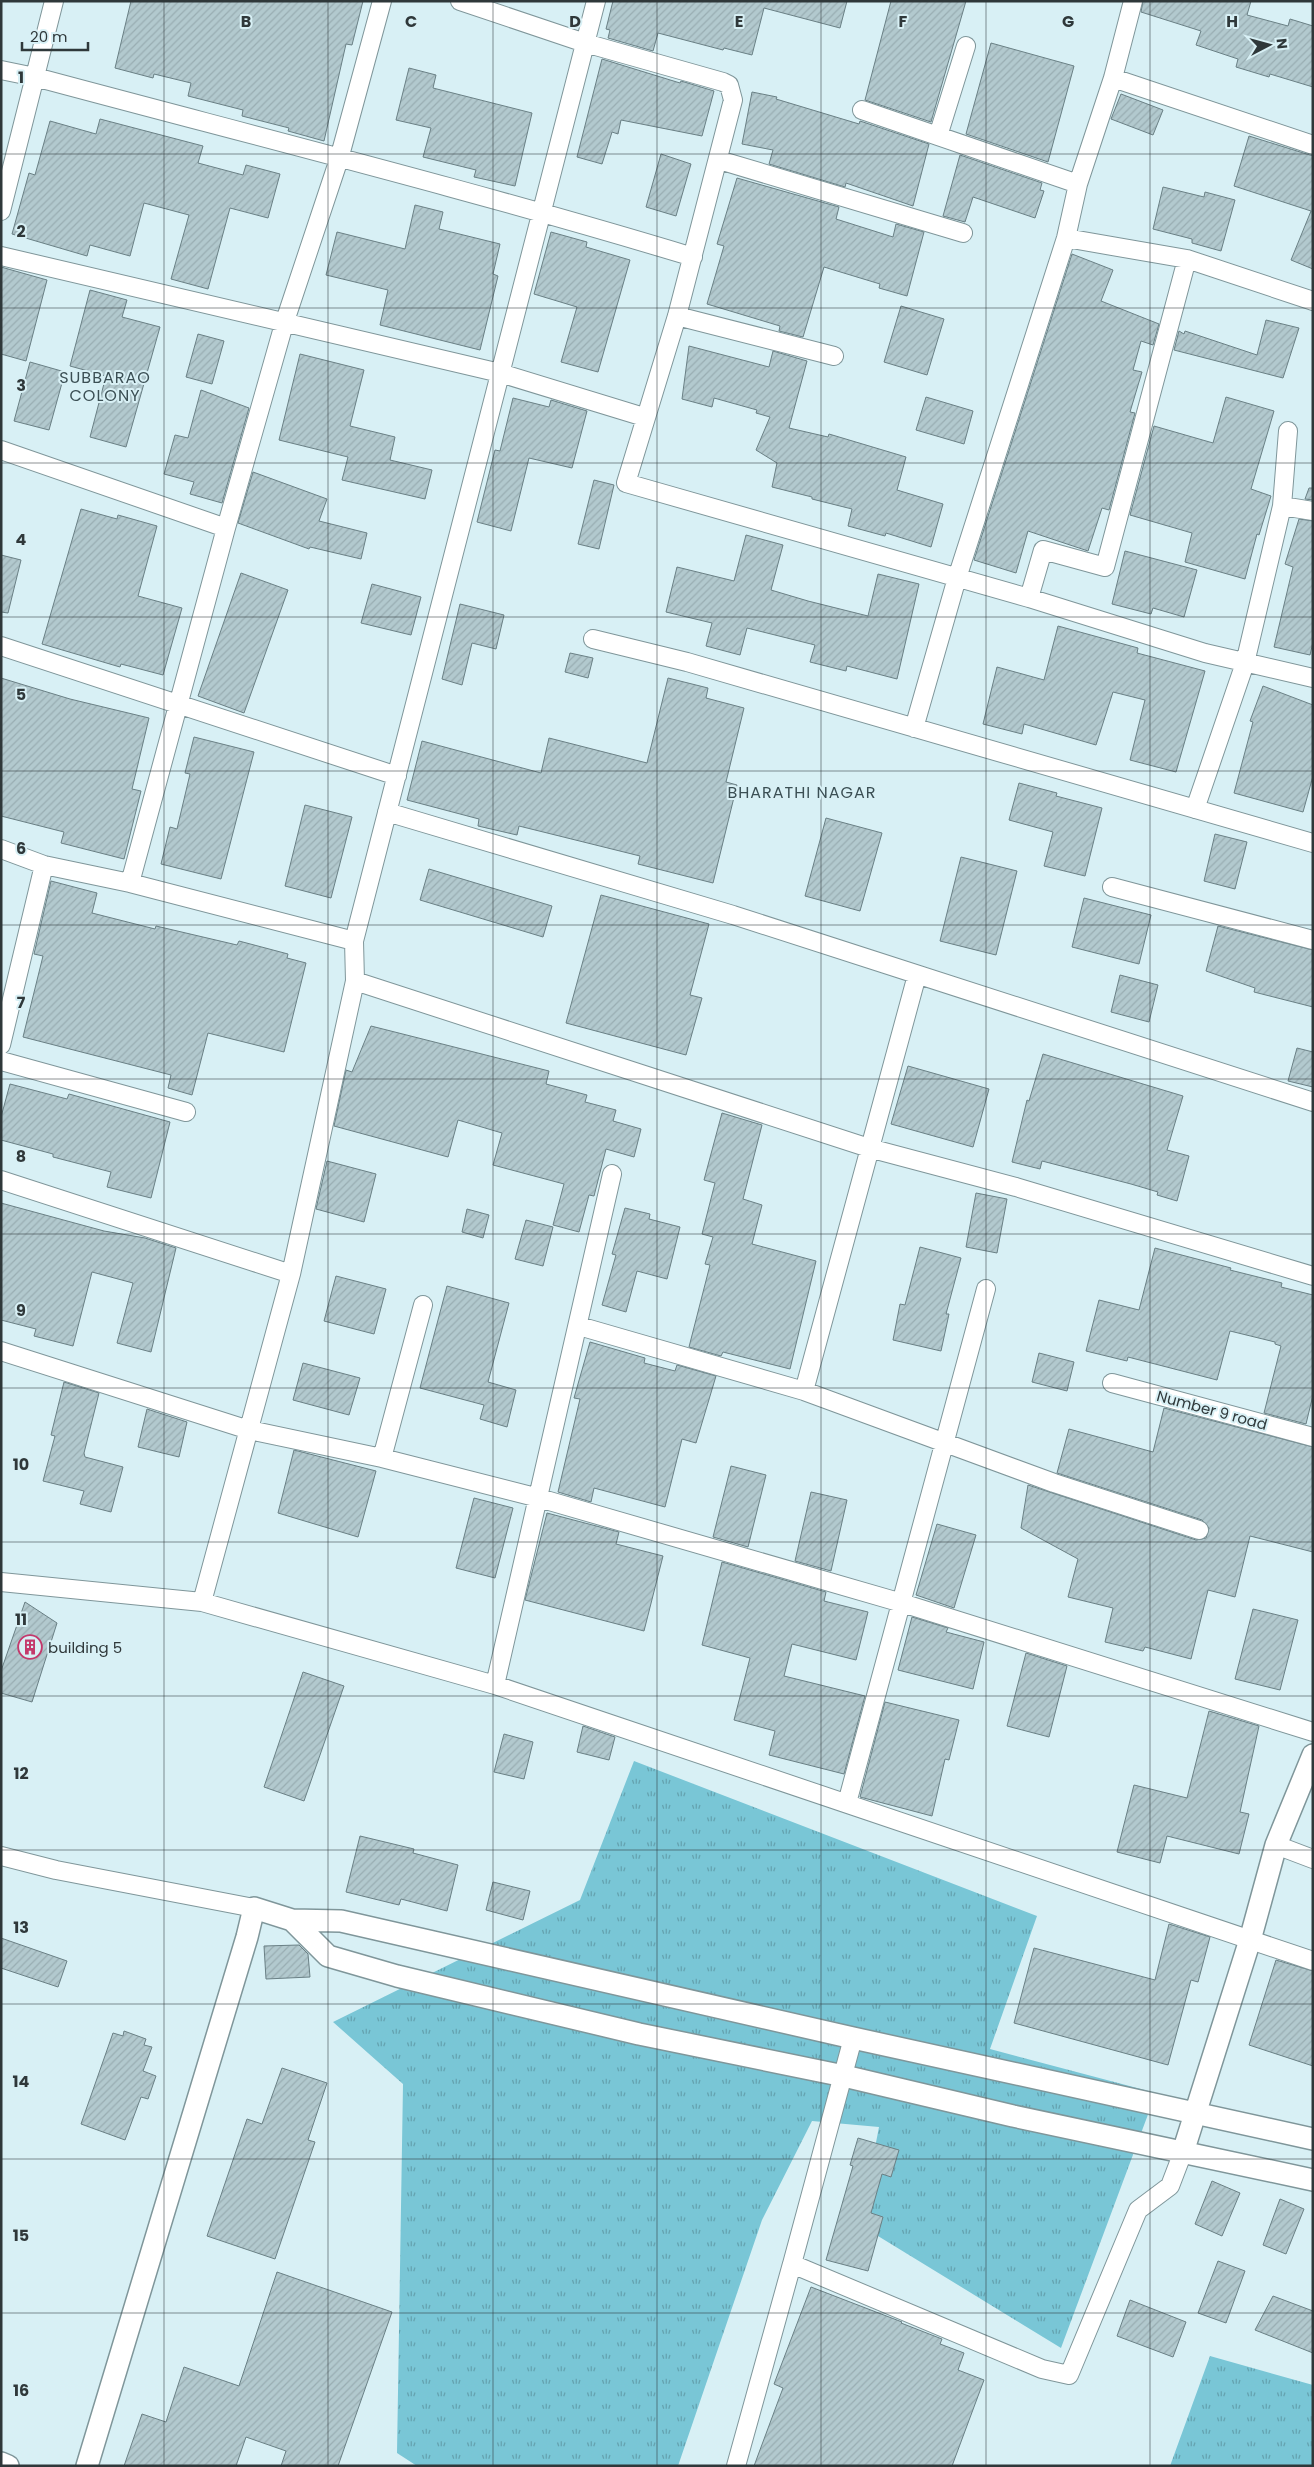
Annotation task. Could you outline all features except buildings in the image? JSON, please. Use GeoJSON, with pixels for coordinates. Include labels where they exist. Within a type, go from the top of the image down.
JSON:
{"type":"FeatureCollection","features":[{"type":"Feature","properties":{"kind":"street"},"geometry":{"type":"LineString","coordinates":[[1,210],[54,1]]}},
{"type":"Feature","properties":{"kind":"street"},"geometry":{"type":"LineString","coordinates":[[130,882],[226,528],[284,324],[339,159],[382,1]]}},
{"type":"Feature","properties":{"kind":"street"},"geometry":{"type":"LineString","coordinates":[[460,1],[585,43],[729,85],[733,100],[719,160],[677,316],[644,417],[626,483],[1029,598],[1204,653],[1313,678]]}},
{"type":"Feature","properties":{"kind":"street"},"geometry":{"type":"LineString","coordinates":[[202,1602],[292,1274],[355,982],[354,941],[596,1]]}},
{"type":"Feature","properties":{"kind":"street"},"geometry":{"type":"LineString","coordinates":[[914,728],[957,578],[1066,238],[1078,184],[1113,78],[1134,1]]}},
{"type":"Feature","properties":{"kind":"street"},"geometry":{"type":"LineString","coordinates":[[938,136],[966,46]]}},
{"type":"Feature","properties":{"kind":"street"},"geometry":{"type":"LineString","coordinates":[[1,70],[35,77],[339,159],[542,211],[693,257]]}},
{"type":"Feature","properties":{"kind":"street"},"geometry":{"type":"LineString","coordinates":[[1113,78],[1313,145]]}},
{"type":"Feature","properties":{"kind":"street"},"geometry":{"type":"LineString","coordinates":[[862,110],[1078,184]]}},
{"type":"Feature","properties":{"kind":"street"},"geometry":{"type":"LineString","coordinates":[[719,160],[963,232]]}},
{"type":"Feature","properties":{"kind":"street"},"geometry":{"type":"LineString","coordinates":[[1066,238],[1187,259],[1313,301]]}},
{"type":"Feature","properties":{"kind":"street"},"geometry":{"type":"LineString","coordinates":[[1,256],[284,324],[500,373],[644,417]]}},
{"type":"Feature","properties":{"kind":"street"},"geometry":{"type":"LineString","coordinates":[[1029,598],[1043,550],[1105,567],[1187,259]]}},
{"type":"Feature","properties":{"kind":"street"},"geometry":{"type":"LineString","coordinates":[[677,316],[834,356]]}},
{"type":"Feature","properties":{"kind":"street"},"geometry":{"type":"LineString","coordinates":[[1194,809],[1245,663],[1282,506],[1288,431]]}},
{"type":"Feature","properties":{"kind":"street"},"geometry":{"type":"LineString","coordinates":[[1,450],[226,528]]}},
{"type":"Feature","properties":{"kind":"street"},"geometry":{"type":"LineString","coordinates":[[1282,506],[1313,511]]}},
{"type":"Feature","properties":{"kind":"street"},"geometry":{"type":"LineString","coordinates":[[592,638],[687,662],[1313,842]]}},
{"type":"Feature","properties":{"kind":"street"},"geometry":{"type":"LineString","coordinates":[[1,646],[397,776]]}},
{"type":"Feature","properties":{"kind":"street"},"geometry":{"type":"LineString","coordinates":[[387,812],[733,915],[1313,1102]]}},
{"type":"Feature","properties":{"kind":"street"},"geometry":{"type":"LineString","coordinates":[[1,849],[44,865],[130,882],[354,941]]}},
{"type":"Feature","properties":{"kind":"street"},"geometry":{"type":"LineString","coordinates":[[1,1045],[44,865]]}},
{"type":"Feature","properties":{"kind":"street"},"geometry":{"type":"LineString","coordinates":[[1112,886],[1313,940]]}},
{"type":"Feature","properties":{"kind":"street"},"geometry":{"type":"LineString","coordinates":[[804,1391],[917,975]]}},
{"type":"Feature","properties":{"kind":"street"},"geometry":{"type":"LineString","coordinates":[[355,982],[869,1148],[1016,1187],[1313,1276]]}},
{"type":"Feature","properties":{"kind":"street"},"geometry":{"type":"LineString","coordinates":[[1,1061],[186,1112]]}},
{"type":"Feature","properties":{"kind":"street"},"geometry":{"type":"LineString","coordinates":[[495,1685],[579,1326],[612,1174]]}},
{"type":"Feature","properties":{"kind":"street"},"geometry":{"type":"LineString","coordinates":[[1,1180],[292,1274]]}},
{"type":"Feature","properties":{"kind":"street"},"geometry":{"type":"LineString","coordinates":[[847,1803],[986,1289]]}},
{"type":"Feature","properties":{"kind":"street"},"geometry":{"type":"LineString","coordinates":[[382,1458],[422,1305]]}},
{"type":"Feature","properties":{"kind":"street"},"geometry":{"type":"LineString","coordinates":[[579,1326],[804,1391],[1054,1483],[1199,1530]]}},
{"type":"Feature","properties":{"kind":"street"},"geometry":{"type":"LineString","coordinates":[[1,1351],[249,1430],[382,1458],[539,1498],[902,1603],[1313,1732]]}},
{"type":"Feature","properties":{"kind":"street","name":"Number 9 road"},"geometry":{"type":"LineString","coordinates":[[1112,1383],[1313,1437]]}},
{"type":"Feature","properties":{"kind":"street"},"geometry":{"type":"LineString","coordinates":[[1,1582],[202,1602],[495,1685],[1313,1961]]}},
{"type":"Feature","properties":{"kind":"street"},"geometry":{"type":"LineString","coordinates":[[792,2264],[1042,2369],[1069,2376],[1138,2210],[1170,2186],[1196,2113],[1250,1940],[1276,1845],[1313,1755]]}},
{"type":"Feature","properties":{"kind":"street"},"geometry":{"type":"LineString","coordinates":[[1276,1845],[1313,1858]]}},
{"type":"Feature","properties":{"kind":"street"},"geometry":{"type":"LineString","coordinates":[[1,1856],[56,1870],[254,1908],[292,1920],[341,1921],[853,2038],[1313,2139]]}},
{"type":"Feature","properties":{"kind":"street"},"geometry":{"type":"LineString","coordinates":[[87,2466],[247,1937],[254,1908]]}},
{"type":"Feature","properties":{"kind":"street"},"geometry":{"type":"LineString","coordinates":[[292,1920],[328,1956],[397,1976],[639,2034],[844,2076],[1013,2116],[1313,2180]]}},
{"type":"Feature","properties":{"kind":"street"},"geometry":{"type":"LineString","coordinates":[[736,2466],[853,2038]]}},
{"type":"Feature","properties":{"kind":"street"},"geometry":{"type":"LineString","coordinates":[[1,2463],[8,2466]]}},
{"type":"Feature","properties":{"kind":"green space"},"geometry":{"type":"Polygon","coordinates":[[[634,1761],[1037,1916],[990,2049],[1156,2093],[1061,2348],[860,2225],[879,2127],[812,2121],[762,2220],[678,2466],[417,2466],[397,2453],[403,2084],[333,2022],[580,1900],[634,1761]]]}},
{"type":"Feature","properties":{"kind":"green space"},"geometry":{"type":"Polygon","coordinates":[[[1210,2356],[1313,2385],[1313,2466],[1170,2466],[1210,2356]]]}},
{"type":"Feature","properties":{"kind":"place","name":"building 5"},"geometry":{"type":"Point","coordinates":[30,1647]}},
{"type":"Feature","properties":{"kind":"district","name":"SUBBARAO COLONY"},"geometry":{"type":"Point","coordinates":[105,386]}},
{"type":"Feature","properties":{"kind":"district","name":"BHARATHI NAGAR"},"geometry":{"type":"Point","coordinates":[802,792]}}]}
